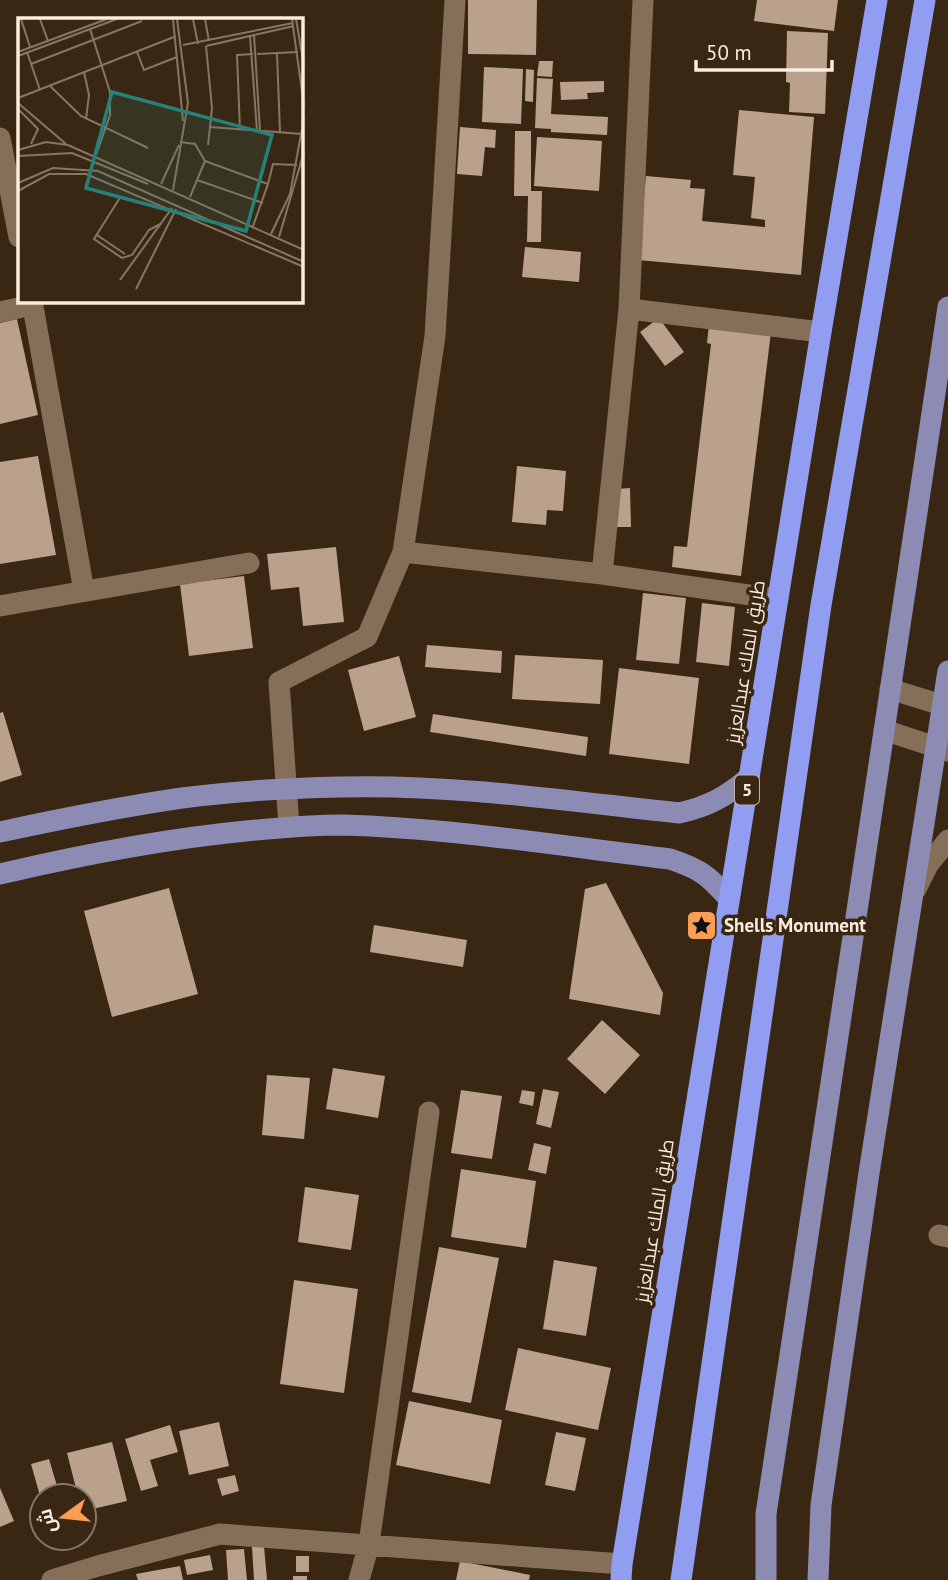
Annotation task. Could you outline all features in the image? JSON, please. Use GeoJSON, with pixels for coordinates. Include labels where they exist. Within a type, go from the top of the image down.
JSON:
{"type":"FeatureCollection","features":[{"type":"Feature","properties":{"kind":"highway","name":"طريق الملك عبدالعزيز"},"geometry":{"type":"LineString","coordinates":[[621,1572],[877,0]]}},
{"type":"Feature","properties":{"kind":"highway"},"geometry":{"type":"LineString","coordinates":[[681,1580],[821,605],[925,0]]}},
{"type":"Feature","properties":{"kind":"main road"},"geometry":{"type":"LineString","coordinates":[[766,1580],[766,1514],[948,307]]}},
{"type":"Feature","properties":{"kind":"main road"},"geometry":{"type":"LineString","coordinates":[[818,1580],[821,1505],[913,894],[942,749],[948,671]]}},
{"type":"Feature","properties":{"kind":"main road"},"geometry":{"type":"LineString","coordinates":[[0,832],[183,798],[343,787],[457,790],[679,813],[714,802],[749,777]]}},
{"type":"Feature","properties":{"kind":"main road"},"geometry":{"type":"LineString","coordinates":[[0,874],[191,836],[340,825],[455,833],[670,859],[694,867],[713,880],[729,899]]}},
{"type":"Feature","properties":{"kind":"street"},"geometry":{"type":"LineString","coordinates":[[289,827],[279,682],[367,637],[402,552],[435,336],[454,0]]}},
{"type":"Feature","properties":{"kind":"street"},"geometry":{"type":"LineString","coordinates":[[602,574],[629,309],[643,0]]}},
{"type":"Feature","properties":{"kind":"street"},"geometry":{"type":"LineString","coordinates":[[1,146],[18,232]]}},
{"type":"Feature","properties":{"kind":"street"},"geometry":{"type":"LineString","coordinates":[[0,312],[32,303],[84,591]]}},
{"type":"Feature","properties":{"kind":"street"},"geometry":{"type":"LineString","coordinates":[[629,309],[821,332]]}},
{"type":"Feature","properties":{"kind":"street"},"geometry":{"type":"LineString","coordinates":[[402,552],[602,574],[778,599]]}},
{"type":"Feature","properties":{"kind":"street"},"geometry":{"type":"LineString","coordinates":[[0,606],[249,563]]}},
{"type":"Feature","properties":{"kind":"street"},"geometry":{"type":"LineString","coordinates":[[890,689],[945,707]]}},
{"type":"Feature","properties":{"kind":"street"},"geometry":{"type":"LineString","coordinates":[[884,730],[942,749]]}},
{"type":"Feature","properties":{"kind":"street"},"geometry":{"type":"LineString","coordinates":[[913,894],[928,865],[948,840]]}},
{"type":"Feature","properties":{"kind":"street"},"geometry":{"type":"LineString","coordinates":[[359,1580],[369,1544],[429,1112]]}},
{"type":"Feature","properties":{"kind":"street"},"geometry":{"type":"LineString","coordinates":[[52,1580],[220,1534],[369,1544],[621,1572]]}},
{"type":"Feature","properties":{"kind":"building"},"geometry":{"type":"Polygon","coordinates":[[[468,0],[537,0],[536,55],[468,54],[468,0]]]}},
{"type":"Feature","properties":{"kind":"building"},"geometry":{"type":"Polygon","coordinates":[[[757,0],[838,0],[834,31],[754,21],[757,0]]]}},
{"type":"Feature","properties":{"kind":"building"},"geometry":{"type":"Polygon","coordinates":[[[787,31],[828,33],[825,114],[789,112],[790,83],[786,82],[787,31]]]}},
{"type":"Feature","properties":{"kind":"building"},"geometry":{"type":"Polygon","coordinates":[[[539,61],[553,61],[552,77],[537,76],[539,61]]]}},
{"type":"Feature","properties":{"kind":"building"},"geometry":{"type":"Polygon","coordinates":[[[484,67],[523,69],[521,124],[482,122],[484,67]]]}},
{"type":"Feature","properties":{"kind":"building"},"geometry":{"type":"Polygon","coordinates":[[[526,69],[534,70],[533,102],[525,101],[526,69]]]}},
{"type":"Feature","properties":{"kind":"building"},"geometry":{"type":"Polygon","coordinates":[[[537,78],[553,79],[551,114],[608,117],[607,135],[551,132],[551,129],[535,128],[537,78]]]}},
{"type":"Feature","properties":{"kind":"building"},"geometry":{"type":"Polygon","coordinates":[[[604,81],[604,92],[587,93],[588,99],[561,100],[560,82],[604,81]]]}},
{"type":"Feature","properties":{"kind":"building"},"geometry":{"type":"Polygon","coordinates":[[[739,110],[814,117],[801,275],[638,260],[646,176],[691,180],[690,188],[705,189],[702,221],[765,227],[765,220],[751,218],[755,177],[733,175],[739,110]]]}},
{"type":"Feature","properties":{"kind":"building"},"geometry":{"type":"Polygon","coordinates":[[[460,127],[496,130],[495,148],[485,147],[482,176],[457,174],[460,127]]]}},
{"type":"Feature","properties":{"kind":"building"},"geometry":{"type":"Polygon","coordinates":[[[515,131],[531,131],[531,191],[542,191],[541,242],[527,242],[528,196],[514,196],[515,131]]]}},
{"type":"Feature","properties":{"kind":"building"},"geometry":{"type":"Polygon","coordinates":[[[537,137],[602,141],[599,191],[534,186],[537,137]]]}},
{"type":"Feature","properties":{"kind":"building"},"geometry":{"type":"Polygon","coordinates":[[[525,247],[581,252],[579,282],[522,277],[525,247]]]}},
{"type":"Feature","properties":{"kind":"building"},"geometry":{"type":"Polygon","coordinates":[[[659,318],[684,352],[665,366],[640,332],[659,318]]]}},
{"type":"Feature","properties":{"kind":"building"},"geometry":{"type":"Polygon","coordinates":[[[17,319],[38,415],[0,424],[0,323],[17,319]]]}},
{"type":"Feature","properties":{"kind":"building"},"geometry":{"type":"Polygon","coordinates":[[[709,324],[771,332],[741,576],[672,567],[674,546],[687,547],[711,344],[707,343],[709,324]]]}},
{"type":"Feature","properties":{"kind":"building"},"geometry":{"type":"Polygon","coordinates":[[[38,456],[56,555],[0,564],[0,462],[38,456]]]}},
{"type":"Feature","properties":{"kind":"building"},"geometry":{"type":"Polygon","coordinates":[[[517,466],[566,471],[563,511],[547,510],[546,525],[512,522],[517,466]]]}},
{"type":"Feature","properties":{"kind":"building"},"geometry":{"type":"Polygon","coordinates":[[[630,488],[631,527],[616,527],[616,489],[630,488]]]}},
{"type":"Feature","properties":{"kind":"building"},"geometry":{"type":"Polygon","coordinates":[[[336,547],[344,622],[303,626],[299,587],[271,590],[267,554],[336,547]]]}},
{"type":"Feature","properties":{"kind":"building"},"geometry":{"type":"Polygon","coordinates":[[[244,576],[253,648],[189,656],[180,584],[244,576]]]}},
{"type":"Feature","properties":{"kind":"building"},"geometry":{"type":"Polygon","coordinates":[[[643,593],[686,598],[679,664],[636,660],[643,593]]]}},
{"type":"Feature","properties":{"kind":"building"},"geometry":{"type":"Polygon","coordinates":[[[702,603],[735,607],[729,666],[696,662],[702,603]]]}},
{"type":"Feature","properties":{"kind":"building"},"geometry":{"type":"Polygon","coordinates":[[[427,645],[502,651],[501,673],[425,667],[427,645]]]}},
{"type":"Feature","properties":{"kind":"building"},"geometry":{"type":"Polygon","coordinates":[[[515,655],[603,660],[600,704],[512,699],[515,655]]]}},
{"type":"Feature","properties":{"kind":"building"},"geometry":{"type":"Polygon","coordinates":[[[399,656],[416,717],[364,731],[348,670],[399,656]]]}},
{"type":"Feature","properties":{"kind":"building"},"geometry":{"type":"Polygon","coordinates":[[[619,668],[699,678],[689,764],[609,754],[619,668]]]}},
{"type":"Feature","properties":{"kind":"building"},"geometry":{"type":"Polygon","coordinates":[[[3,712],[22,775],[0,782],[0,713],[3,712]]]}},
{"type":"Feature","properties":{"kind":"building"},"geometry":{"type":"Polygon","coordinates":[[[433,714],[588,737],[586,756],[430,732],[433,714]]]}},
{"type":"Feature","properties":{"kind":"building"},"geometry":{"type":"Polygon","coordinates":[[[606,883],[663,993],[660,1015],[569,999],[585,889],[606,883]]]}},
{"type":"Feature","properties":{"kind":"building"},"geometry":{"type":"Polygon","coordinates":[[[169,888],[198,994],[112,1017],[84,911],[169,888]]]}},
{"type":"Feature","properties":{"kind":"building"},"geometry":{"type":"Polygon","coordinates":[[[374,925],[467,940],[463,967],[370,952],[374,925]]]}},
{"type":"Feature","properties":{"kind":"building"},"geometry":{"type":"Polygon","coordinates":[[[602,1020],[640,1055],[605,1094],[567,1059],[602,1020]]]}},
{"type":"Feature","properties":{"kind":"building"},"geometry":{"type":"Polygon","coordinates":[[[333,1068],[385,1076],[378,1118],[326,1109],[333,1068]]]}},
{"type":"Feature","properties":{"kind":"building"},"geometry":{"type":"Polygon","coordinates":[[[267,1075],[310,1078],[304,1139],[262,1135],[267,1075]]]}},
{"type":"Feature","properties":{"kind":"building"},"geometry":{"type":"Polygon","coordinates":[[[543,1089],[559,1092],[551,1128],[536,1124],[543,1089]]]}},
{"type":"Feature","properties":{"kind":"building"},"geometry":{"type":"Polygon","coordinates":[[[461,1090],[502,1096],[492,1159],[451,1153],[461,1090]]]}},
{"type":"Feature","properties":{"kind":"building"},"geometry":{"type":"Polygon","coordinates":[[[522,1090],[535,1092],[533,1106],[519,1103],[522,1090]]]}},
{"type":"Feature","properties":{"kind":"building"},"geometry":{"type":"Polygon","coordinates":[[[534,1143],[551,1147],[546,1174],[528,1170],[534,1143]]]}},
{"type":"Feature","properties":{"kind":"building"},"geometry":{"type":"Polygon","coordinates":[[[461,1169],[536,1181],[526,1248],[451,1237],[461,1169]]]}},
{"type":"Feature","properties":{"kind":"building"},"geometry":{"type":"Polygon","coordinates":[[[305,1187],[359,1195],[351,1250],[298,1242],[305,1187]]]}},
{"type":"Feature","properties":{"kind":"building"},"geometry":{"type":"Polygon","coordinates":[[[439,1247],[499,1258],[471,1403],[412,1392],[439,1247]]]}},
{"type":"Feature","properties":{"kind":"building"},"geometry":{"type":"Polygon","coordinates":[[[554,1260],[597,1267],[586,1336],[543,1329],[554,1260]]]}},
{"type":"Feature","properties":{"kind":"building"},"geometry":{"type":"Polygon","coordinates":[[[294,1280],[358,1289],[344,1393],[280,1384],[294,1280]]]}},
{"type":"Feature","properties":{"kind":"building"},"geometry":{"type":"Polygon","coordinates":[[[518,1348],[611,1368],[598,1430],[505,1410],[518,1348]]]}},
{"type":"Feature","properties":{"kind":"building"},"geometry":{"type":"Polygon","coordinates":[[[409,1401],[502,1420],[490,1484],[396,1465],[409,1401]]]}},
{"type":"Feature","properties":{"kind":"building"},"geometry":{"type":"Polygon","coordinates":[[[219,1422],[229,1466],[189,1475],[179,1431],[219,1422]]]}},
{"type":"Feature","properties":{"kind":"building"},"geometry":{"type":"Polygon","coordinates":[[[170,1425],[178,1452],[150,1460],[158,1486],[141,1491],[125,1439],[170,1425]]]}},
{"type":"Feature","properties":{"kind":"building"},"geometry":{"type":"Polygon","coordinates":[[[556,1432],[586,1438],[575,1491],[545,1485],[556,1432]]]}},
{"type":"Feature","properties":{"kind":"building"},"geometry":{"type":"Polygon","coordinates":[[[112,1442],[127,1501],[98,1508],[98,1482],[74,1482],[67,1453],[112,1442]]]}},
{"type":"Feature","properties":{"kind":"building"},"geometry":{"type":"Polygon","coordinates":[[[49,1459],[56,1482],[36,1482],[31,1464],[49,1459]]]}},
{"type":"Feature","properties":{"kind":"building"},"geometry":{"type":"Polygon","coordinates":[[[235,1475],[239,1491],[222,1496],[217,1479],[235,1475]]]}},
{"type":"Feature","properties":{"kind":"building"},"geometry":{"type":"Polygon","coordinates":[[[0,1488],[14,1521],[0,1527],[0,1488]]]}},
{"type":"Feature","properties":{"kind":"building"},"geometry":{"type":"Polygon","coordinates":[[[264,1546],[267,1580],[254,1580],[252,1547],[264,1546]]]}},
{"type":"Feature","properties":{"kind":"building"},"geometry":{"type":"Polygon","coordinates":[[[244,1549],[247,1580],[228,1580],[226,1550],[244,1549]]]}},
{"type":"Feature","properties":{"kind":"building"},"geometry":{"type":"Polygon","coordinates":[[[210,1555],[213,1570],[187,1575],[184,1560],[210,1555]]]}},
{"type":"Feature","properties":{"kind":"building"},"geometry":{"type":"Polygon","coordinates":[[[296,1556],[309,1556],[309,1572],[296,1572],[296,1556]]]}},
{"type":"Feature","properties":{"kind":"building"},"geometry":{"type":"Polygon","coordinates":[[[460,1561],[530,1575],[529,1580],[456,1580],[460,1561]]]}},
{"type":"Feature","properties":{"kind":"building"},"geometry":{"type":"Polygon","coordinates":[[[180,1566],[183,1580],[138,1580],[136,1574],[180,1566]]]}},
{"type":"Feature","properties":{"kind":"building"},"geometry":{"type":"Polygon","coordinates":[[[293,1576],[307,1576],[307,1580],[293,1580],[293,1576]]]}},
{"type":"Feature","properties":{"kind":"place","name":"Shells Monument"},"geometry":{"type":"Point","coordinates":[701,925]}}]}
